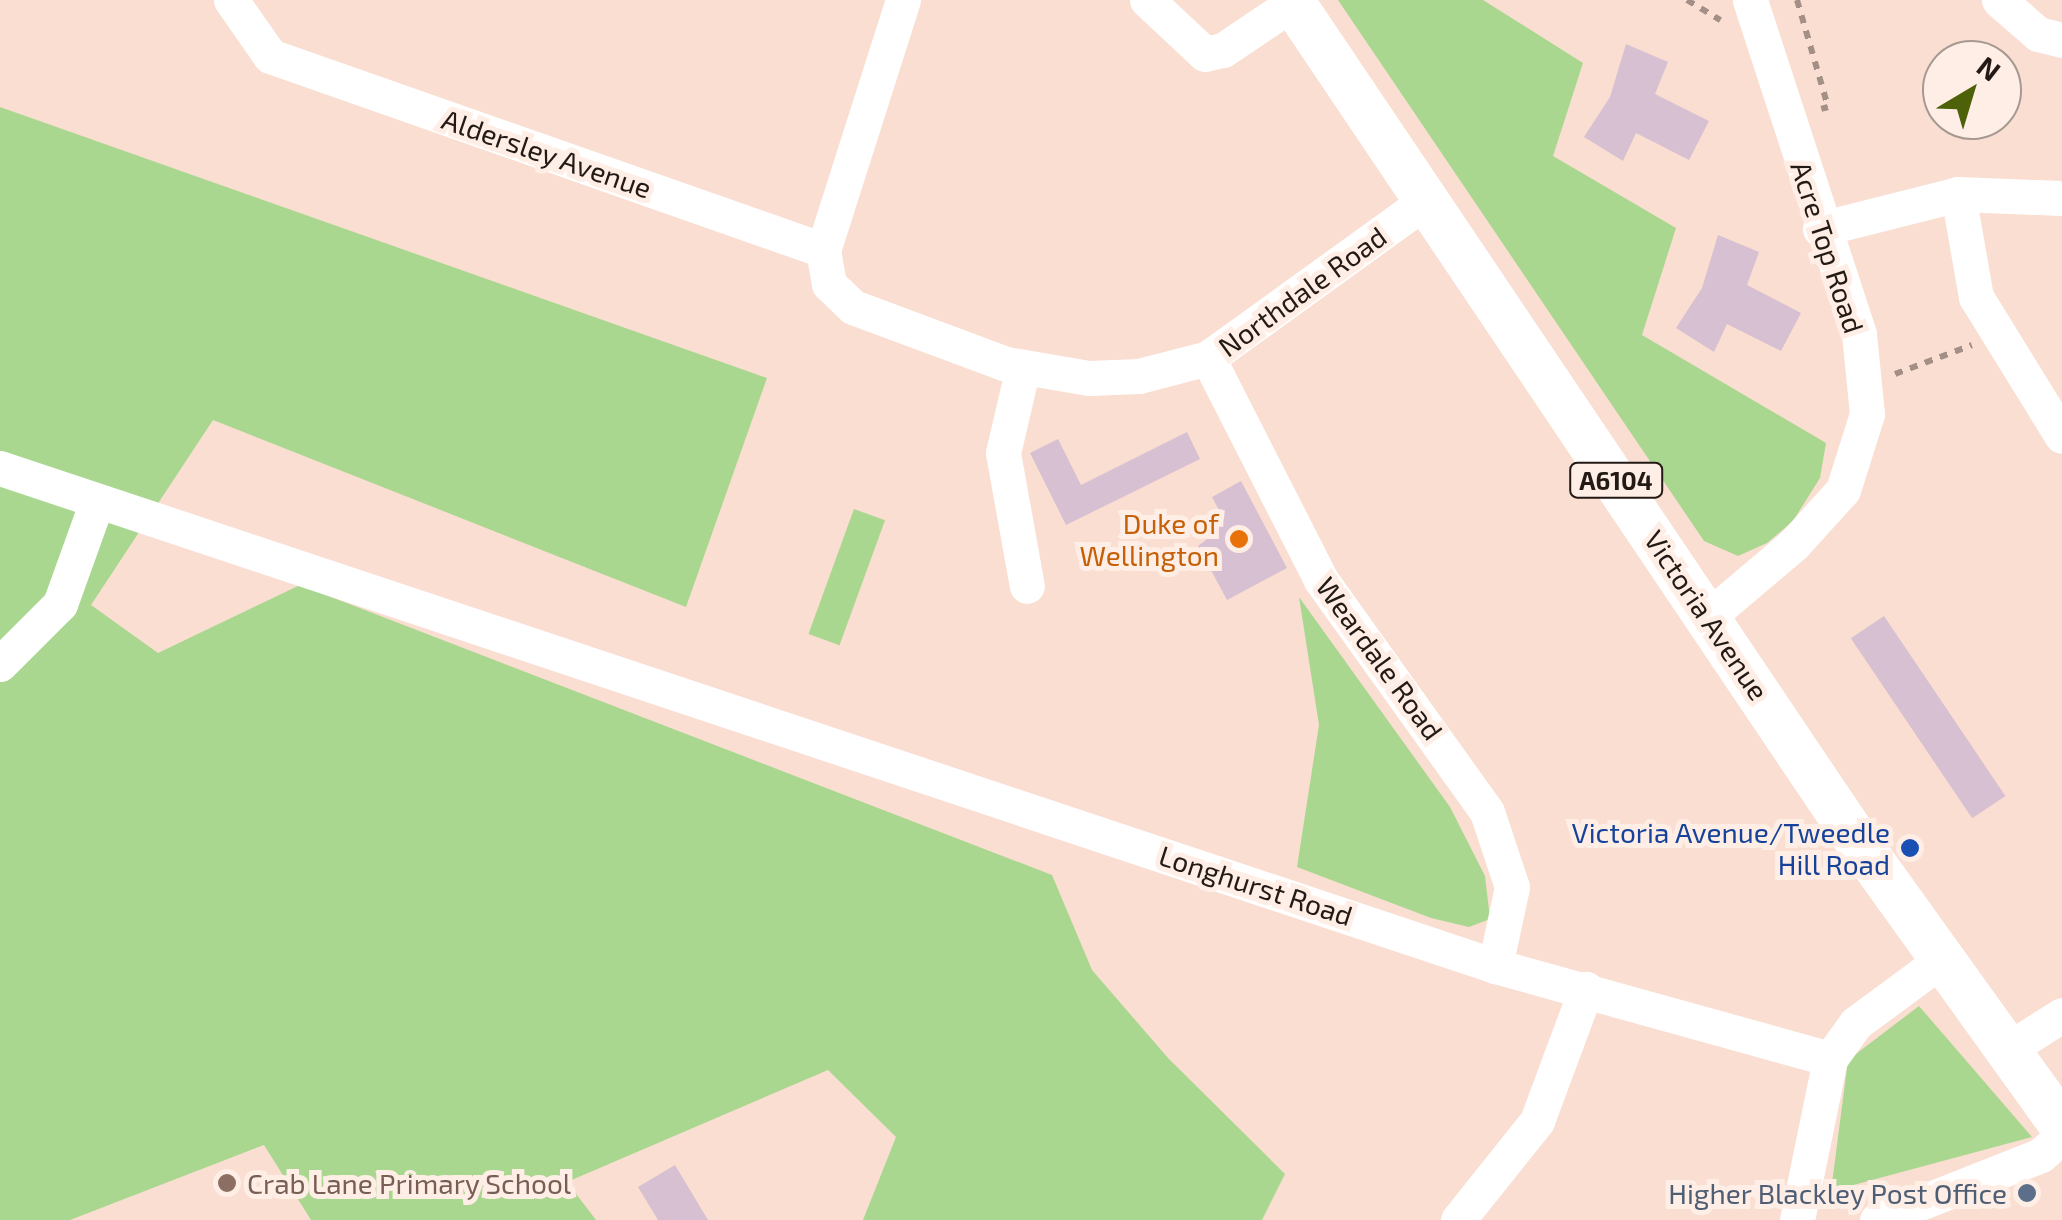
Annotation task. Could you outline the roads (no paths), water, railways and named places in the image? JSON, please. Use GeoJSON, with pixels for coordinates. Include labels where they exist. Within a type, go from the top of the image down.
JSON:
{"type":"FeatureCollection","features":[{"type":"Feature","properties":{"kind":"main road","name":"Victoria Avenue"},"geometry":{"type":"LineString","coordinates":[[1292,1],[1940,961],[2062,1126]]}},
{"type":"Feature","properties":{"kind":"street","name":"Aldersley Avenue"},"geometry":{"type":"LineString","coordinates":[[231,0],[270,56],[823,250]]}},
{"type":"Feature","properties":{"kind":"street"},"geometry":{"type":"LineString","coordinates":[[823,250],[903,0]]}},
{"type":"Feature","properties":{"kind":"street"},"geometry":{"type":"LineString","coordinates":[[1147,0],[1192,49],[1205,54],[1224,50],[1292,1]]}},
{"type":"Feature","properties":{"kind":"street","name":"Acre Top Road"},"geometry":{"type":"LineString","coordinates":[[1708,617],[1794,544],[1842,490],[1860,451],[1865,381],[1859,334],[1820,229],[1750,0]]}},
{"type":"Feature","properties":{"kind":"street"},"geometry":{"type":"LineString","coordinates":[[1999,0],[2038,34],[2062,40]]}},
{"type":"Feature","properties":{"kind":"street"},"geometry":{"type":"LineString","coordinates":[[1820,229],[1958,194],[2062,198]]}},
{"type":"Feature","properties":{"kind":"street"},"geometry":{"type":"LineString","coordinates":[[1958,194],[1965,258],[1996,332],[2062,436]]}},
{"type":"Feature","properties":{"kind":"street","name":"Northdale Road"},"geometry":{"type":"LineString","coordinates":[[823,250],[830,284],[853,306],[1023,367],[1089,378],[1140,376],[1208,358],[1427,200]]}},
{"type":"Feature","properties":{"kind":"street","name":"Weardale Road"},"geometry":{"type":"LineString","coordinates":[[1208,358],[1322,580],[1487,812],[1512,886],[1495,966]]}},
{"type":"Feature","properties":{"kind":"street"},"geometry":{"type":"LineString","coordinates":[[1023,367],[1003,453],[1027,586]]}},
{"type":"Feature","properties":{"kind":"street","name":"Longhurst Road"},"geometry":{"type":"LineString","coordinates":[[0,468],[1495,966],[1830,1059]]}},
{"type":"Feature","properties":{"kind":"street"},"geometry":{"type":"LineString","coordinates":[[0,664],[60,604],[97,501]]}},
{"type":"Feature","properties":{"kind":"street"},"geometry":{"type":"LineString","coordinates":[[1797,1220],[1830,1059],[1856,1023],[1940,961]]}},
{"type":"Feature","properties":{"kind":"street"},"geometry":{"type":"LineString","coordinates":[[1458,1220],[1537,1121],[1586,989]]}},
{"type":"Feature","properties":{"kind":"street"},"geometry":{"type":"LineString","coordinates":[[2004,1052],[2062,1015]]}},
{"type":"Feature","properties":{"kind":"street"},"geometry":{"type":"LineString","coordinates":[[1878,1220],[2042,1155],[2062,1136]]}},
{"type":"Feature","properties":{"kind":"place","name":"Duke of Wellington"},"geometry":{"type":"Point","coordinates":[1239,539]}},
{"type":"Feature","properties":{"kind":"place","name":"Victoria Avenue/Tweedle Hill Road"},"geometry":{"type":"Point","coordinates":[1910,848]}},
{"type":"Feature","properties":{"kind":"place","name":"Crab Lane Primary School"},"geometry":{"type":"Point","coordinates":[227,1183]}},
{"type":"Feature","properties":{"kind":"place","name":"Higher Blackley Post Office"},"geometry":{"type":"Point","coordinates":[2027,1193]}}]}
